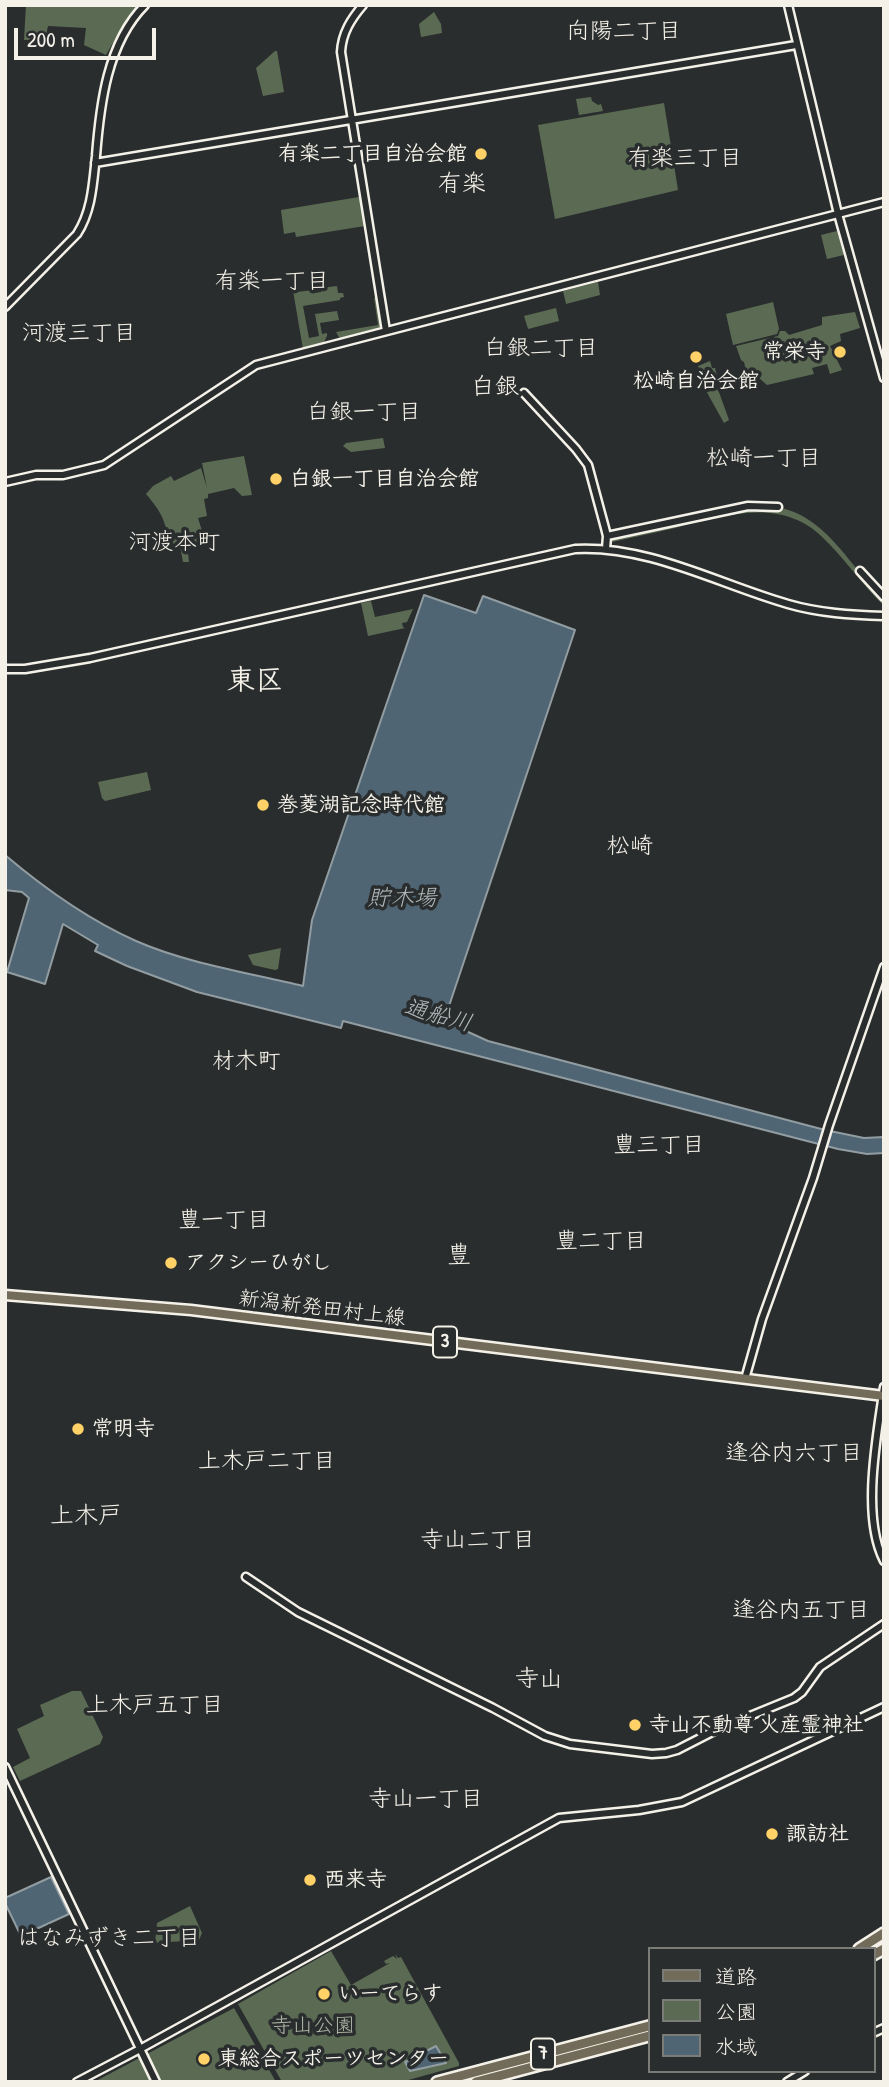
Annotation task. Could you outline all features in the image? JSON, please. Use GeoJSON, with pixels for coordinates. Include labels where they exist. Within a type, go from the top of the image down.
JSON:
{"type":"FeatureCollection","features":[{"type":"Feature","properties":{"kind":"highway"},"geometry":{"type":"LineString","coordinates":[[864,1947],[884,1935]]}},
{"type":"Feature","properties":{"kind":"highway","name":"7"},"geometry":{"type":"LineString","coordinates":[[437,2082],[648,2026]]}},
{"type":"Feature","properties":{"kind":"highway","name":"7"},"geometry":{"type":"LineString","coordinates":[[477,2082],[648,2036]]}},
{"type":"Feature","properties":{"kind":"main road","name":"新潟新発田村上線"},"geometry":{"type":"LineString","coordinates":[[5,1295],[191,1310],[883,1393]]}},
{"type":"Feature","properties":{"kind":"street"},"geometry":{"type":"LineString","coordinates":[[5,307],[77,234],[85,221],[90,203],[101,110],[114,56],[127,29],[145,5]]}},
{"type":"Feature","properties":{"kind":"street"},"geometry":{"type":"LineString","coordinates":[[351,5],[361,8],[343,37],[341,52],[386,331]]}},
{"type":"Feature","properties":{"kind":"street"},"geometry":{"type":"LineString","coordinates":[[788,5],[838,214],[884,379]]}},
{"type":"Feature","properties":{"kind":"street"},"geometry":{"type":"LineString","coordinates":[[95,163],[796,45]]}},
{"type":"Feature","properties":{"kind":"street"},"geometry":{"type":"LineString","coordinates":[[5,482],[36,475],[63,475],[104,465],[256,365],[884,202]]}},
{"type":"Feature","properties":{"kind":"street"},"geometry":{"type":"LineString","coordinates":[[524,393],[588,465],[607,536],[606,549]]}},
{"type":"Feature","properties":{"kind":"street"},"geometry":{"type":"LineString","coordinates":[[607,536],[748,506],[778,507]]}},
{"type":"Feature","properties":{"kind":"street"},"geometry":{"type":"LineString","coordinates":[[5,669],[25,670],[82,659],[575,549],[606,549],[639,555],[790,605],[835,613],[884,616]]}},
{"type":"Feature","properties":{"kind":"street"},"geometry":{"type":"LineString","coordinates":[[860,571],[884,597]]}},
{"type":"Feature","properties":{"kind":"street"},"geometry":{"type":"LineString","coordinates":[[745,1378],[761,1319],[813,1178],[884,967]]}},
{"type":"Feature","properties":{"kind":"street"},"geometry":{"type":"LineString","coordinates":[[883,1393],[872,1504],[875,1534],[884,1561]]}},
{"type":"Feature","properties":{"kind":"street"},"geometry":{"type":"LineString","coordinates":[[246,1577],[298,1612],[545,1736],[570,1744],[652,1754],[677,1750],[718,1729],[794,1698],[802,1692],[820,1667],[884,1624]]}},
{"type":"Feature","properties":{"kind":"street"},"geometry":{"type":"LineString","coordinates":[[77,2082],[559,1818],[639,1810],[682,1802],[884,1707]]}},
{"type":"Feature","properties":{"kind":"street"},"geometry":{"type":"LineString","coordinates":[[5,1767],[156,2082]]}},
{"type":"Feature","properties":{"kind":"green space"},"geometry":{"type":"Polygon","coordinates":[[[26,5],[140,5],[125,22],[106,55],[84,45],[86,28],[48,26],[45,40],[24,40],[26,5]]]}},
{"type":"Feature","properties":{"kind":"green space"},"geometry":{"type":"Polygon","coordinates":[[[434,12],[441,24],[442,33],[421,37],[419,24],[434,12]]]}},
{"type":"Feature","properties":{"kind":"green space"},"geometry":{"type":"Polygon","coordinates":[[[275,51],[284,92],[263,96],[256,68],[275,51]]]}},
{"type":"Feature","properties":{"kind":"green space"},"geometry":{"type":"Polygon","coordinates":[[[591,97],[592,101],[601,104],[603,111],[579,115],[576,99],[591,97]]]}},
{"type":"Feature","properties":{"kind":"green space"},"geometry":{"type":"Polygon","coordinates":[[[664,103],[678,190],[555,219],[538,125],[664,103]]]}},
{"type":"Feature","properties":{"kind":"green space"},"geometry":{"type":"Polygon","coordinates":[[[359,197],[365,226],[296,237],[295,232],[284,234],[281,210],[359,197]]]}},
{"type":"Feature","properties":{"kind":"green space"},"geometry":{"type":"Polygon","coordinates":[[[837,231],[844,255],[827,259],[821,235],[837,231]]]}},
{"type":"Feature","properties":{"kind":"green space"},"geometry":{"type":"Polygon","coordinates":[[[291,279],[294,279],[297,292],[321,292],[321,288],[337,286],[338,293],[343,293],[344,297],[340,300],[303,306],[309,338],[319,336],[315,314],[337,311],[339,320],[320,323],[322,334],[327,333],[323,344],[303,349],[291,279]]]}},
{"type":"Feature","properties":{"kind":"green space"},"geometry":{"type":"Polygon","coordinates":[[[598,282],[600,295],[566,304],[563,291],[598,282]]]}},
{"type":"Feature","properties":{"kind":"green space"},"geometry":{"type":"Polygon","coordinates":[[[377,297],[382,326],[340,339],[336,332],[378,325],[374,298],[377,297]]]}},
{"type":"Feature","properties":{"kind":"green space"},"geometry":{"type":"Polygon","coordinates":[[[773,302],[779,329],[777,334],[733,345],[726,314],[773,302]]]}},
{"type":"Feature","properties":{"kind":"green space"},"geometry":{"type":"Polygon","coordinates":[[[556,308],[559,321],[528,329],[524,316],[556,308]]]}},
{"type":"Feature","properties":{"kind":"green space"},"geometry":{"type":"Polygon","coordinates":[[[855,312],[860,328],[840,334],[841,341],[830,346],[842,370],[830,374],[827,364],[812,368],[814,374],[767,385],[758,377],[748,379],[736,346],[778,336],[780,331],[789,335],[822,325],[822,317],[855,312]]]}},
{"type":"Feature","properties":{"kind":"green space"},"geometry":{"type":"Polygon","coordinates":[[[710,361],[712,368],[715,368],[718,380],[715,381],[729,420],[724,423],[705,389],[698,366],[710,361]]]}},
{"type":"Feature","properties":{"kind":"green space"},"geometry":{"type":"Polygon","coordinates":[[[383,438],[385,448],[351,452],[343,446],[346,443],[383,438]]]}},
{"type":"Feature","properties":{"kind":"green space"},"geometry":{"type":"Polygon","coordinates":[[[244,456],[252,495],[242,496],[234,488],[208,494],[208,498],[204,499],[207,516],[198,518],[203,534],[209,540],[187,545],[189,562],[183,562],[180,546],[168,542],[162,516],[146,494],[153,486],[171,476],[174,481],[201,468],[207,488],[202,463],[244,456]]]}},
{"type":"Feature","properties":{"kind":"green space"},"geometry":{"type":"Polygon","coordinates":[[[743,507],[776,507],[810,520],[824,531],[884,599],[884,606],[819,534],[804,523],[787,516],[768,513],[730,515],[612,542],[613,537],[743,507]]]}},
{"type":"Feature","properties":{"kind":"green space"},"geometry":{"type":"Polygon","coordinates":[[[371,601],[375,617],[413,609],[407,622],[402,623],[405,628],[368,636],[361,603],[371,601]]]}},
{"type":"Feature","properties":{"kind":"green space"},"geometry":{"type":"Polygon","coordinates":[[[147,772],[151,790],[105,801],[102,798],[98,782],[147,772]]]}},
{"type":"Feature","properties":{"kind":"green space"},"geometry":{"type":"Polygon","coordinates":[[[281,948],[278,969],[275,970],[253,965],[248,955],[281,948]]]}},
{"type":"Feature","properties":{"kind":"green space"},"geometry":{"type":"Polygon","coordinates":[[[72,1691],[81,1691],[103,1737],[100,1744],[20,1781],[13,1767],[30,1758],[17,1729],[44,1716],[40,1705],[72,1691]]]}},
{"type":"Feature","properties":{"kind":"green space"},"geometry":{"type":"Polygon","coordinates":[[[190,1906],[202,1933],[199,1940],[155,1943],[157,1923],[190,1906]]]}},
{"type":"Feature","properties":{"kind":"green space","name":"寺山公園"},"geometry":{"type":"Polygon","coordinates":[[[331,1951],[351,1985],[390,1963],[386,1964],[384,1961],[393,1956],[397,1959],[395,1954],[398,1958],[401,1957],[459,2066],[401,2082],[282,2082],[238,2004],[331,1951]]]}},
{"type":"Feature","properties":{"kind":"green space"},"geometry":{"type":"Polygon","coordinates":[[[234,2008],[276,2082],[94,2082],[234,2008]]]}},
{"type":"Feature","properties":{"kind":"water","name":"貯木場"},"geometry":{"type":"Polygon","coordinates":[[[424,595],[476,613],[483,596],[575,630],[444,1021],[488,1041],[825,1130],[864,1138],[884,1137],[884,1153],[867,1154],[838,1149],[343,1021],[341,1028],[197,992],[95,951],[98,945],[63,924],[45,984],[7,972],[29,898],[22,892],[5,890],[5,855],[68,902],[136,941],[197,961],[303,986],[312,920],[424,595]]]}},
{"type":"Feature","properties":{"kind":"water"},"geometry":{"type":"Polygon","coordinates":[[[51,1877],[69,1914],[21,1936],[5,1898],[51,1877]]]}},
{"type":"Feature","properties":{"kind":"water"},"geometry":{"type":"Polygon","coordinates":[[[436,2046],[446,2063],[410,2071],[405,2062],[436,2046]]]}},
{"type":"Feature","properties":{"kind":"place","name":"有楽二丁目自治会館"},"geometry":{"type":"Point","coordinates":[481,154]}},
{"type":"Feature","properties":{"kind":"place","name":"常栄寺"},"geometry":{"type":"Point","coordinates":[840,352]}},
{"type":"Feature","properties":{"kind":"place","name":"松崎自治会館"},"geometry":{"type":"Point","coordinates":[696,357]}},
{"type":"Feature","properties":{"kind":"place","name":"白銀一丁目自治会館"},"geometry":{"type":"Point","coordinates":[276,479]}},
{"type":"Feature","properties":{"kind":"place","name":"巻菱湖記念時代館"},"geometry":{"type":"Point","coordinates":[263,805]}},
{"type":"Feature","properties":{"kind":"place","name":"アクシーひがし"},"geometry":{"type":"Point","coordinates":[171,1263]}},
{"type":"Feature","properties":{"kind":"place","name":"常明寺"},"geometry":{"type":"Point","coordinates":[78,1429]}},
{"type":"Feature","properties":{"kind":"place","name":"寺山不動尊 火産霊神社"},"geometry":{"type":"Point","coordinates":[635,1725]}},
{"type":"Feature","properties":{"kind":"place","name":"諏訪社"},"geometry":{"type":"Point","coordinates":[772,1834]}},
{"type":"Feature","properties":{"kind":"place","name":"西来寺"},"geometry":{"type":"Point","coordinates":[310,1880]}},
{"type":"Feature","properties":{"kind":"place","name":"いーてらす"},"geometry":{"type":"Point","coordinates":[324,1994]}},
{"type":"Feature","properties":{"kind":"place","name":"東総合スポーツセンター"},"geometry":{"type":"Point","coordinates":[204,2059]}},
{"type":"Feature","properties":{"kind":"district","name":"向陽二丁目"},"geometry":{"type":"Point","coordinates":[624,32]}},
{"type":"Feature","properties":{"kind":"district","name":"有楽三丁目"},"geometry":{"type":"Point","coordinates":[685,159]}},
{"type":"Feature","properties":{"kind":"district","name":"有楽"},"geometry":{"type":"Point","coordinates":[462,185]}},
{"type":"Feature","properties":{"kind":"district","name":"有楽一丁目"},"geometry":{"type":"Point","coordinates":[272,282]}},
{"type":"Feature","properties":{"kind":"district","name":"河渡三丁目"},"geometry":{"type":"Point","coordinates":[79,334]}},
{"type":"Feature","properties":{"kind":"district","name":"白銀二丁目"},"geometry":{"type":"Point","coordinates":[541,349]}},
{"type":"Feature","properties":{"kind":"district","name":"白銀"},"geometry":{"type":"Point","coordinates":[495,388]}},
{"type":"Feature","properties":{"kind":"district","name":"白銀一丁目"},"geometry":{"type":"Point","coordinates":[364,413]}},
{"type":"Feature","properties":{"kind":"district","name":"松崎一丁目"},"geometry":{"type":"Point","coordinates":[764,459]}},
{"type":"Feature","properties":{"kind":"district","name":"河渡本町"},"geometry":{"type":"Point","coordinates":[174,543]}},
{"type":"Feature","properties":{"kind":"district","name":"東区"},"geometry":{"type":"Point","coordinates":[255,682]}},
{"type":"Feature","properties":{"kind":"district","name":"松崎"},"geometry":{"type":"Point","coordinates":[630,847]}},
{"type":"Feature","properties":{"kind":"district","name":"材木町"},"geometry":{"type":"Point","coordinates":[246,1062]}},
{"type":"Feature","properties":{"kind":"district","name":"豊三丁目"},"geometry":{"type":"Point","coordinates":[659,1146]}},
{"type":"Feature","properties":{"kind":"district","name":"豊一丁目"},"geometry":{"type":"Point","coordinates":[224,1221]}},
{"type":"Feature","properties":{"kind":"district","name":"豊二丁目"},"geometry":{"type":"Point","coordinates":[601,1242]}},
{"type":"Feature","properties":{"kind":"district","name":"豊"},"geometry":{"type":"Point","coordinates":[459,1256]}},
{"type":"Feature","properties":{"kind":"district","name":"逢谷内六丁目"},"geometry":{"type":"Point","coordinates":[794,1454]}},
{"type":"Feature","properties":{"kind":"district","name":"上木戸二丁目"},"geometry":{"type":"Point","coordinates":[267,1462]}},
{"type":"Feature","properties":{"kind":"district","name":"上木戸"},"geometry":{"type":"Point","coordinates":[86,1517]}},
{"type":"Feature","properties":{"kind":"district","name":"寺山二丁目"},"geometry":{"type":"Point","coordinates":[478,1541]}},
{"type":"Feature","properties":{"kind":"district","name":"逢谷内五丁目"},"geometry":{"type":"Point","coordinates":[801,1611]}},
{"type":"Feature","properties":{"kind":"district","name":"寺山"},"geometry":{"type":"Point","coordinates":[539,1680]}},
{"type":"Feature","properties":{"kind":"district","name":"上木戸五丁目"},"geometry":{"type":"Point","coordinates":[155,1706]}},
{"type":"Feature","properties":{"kind":"district","name":"寺山一丁目"},"geometry":{"type":"Point","coordinates":[426,1800]}},
{"type":"Feature","properties":{"kind":"district","name":"はなみずき二丁目"},"geometry":{"type":"Point","coordinates":[109,1939]}},
{"type":"Feature","properties":{"kind":"water label","name":"通船川"},"geometry":{"type":"Point","coordinates":[438,1016]}}]}
